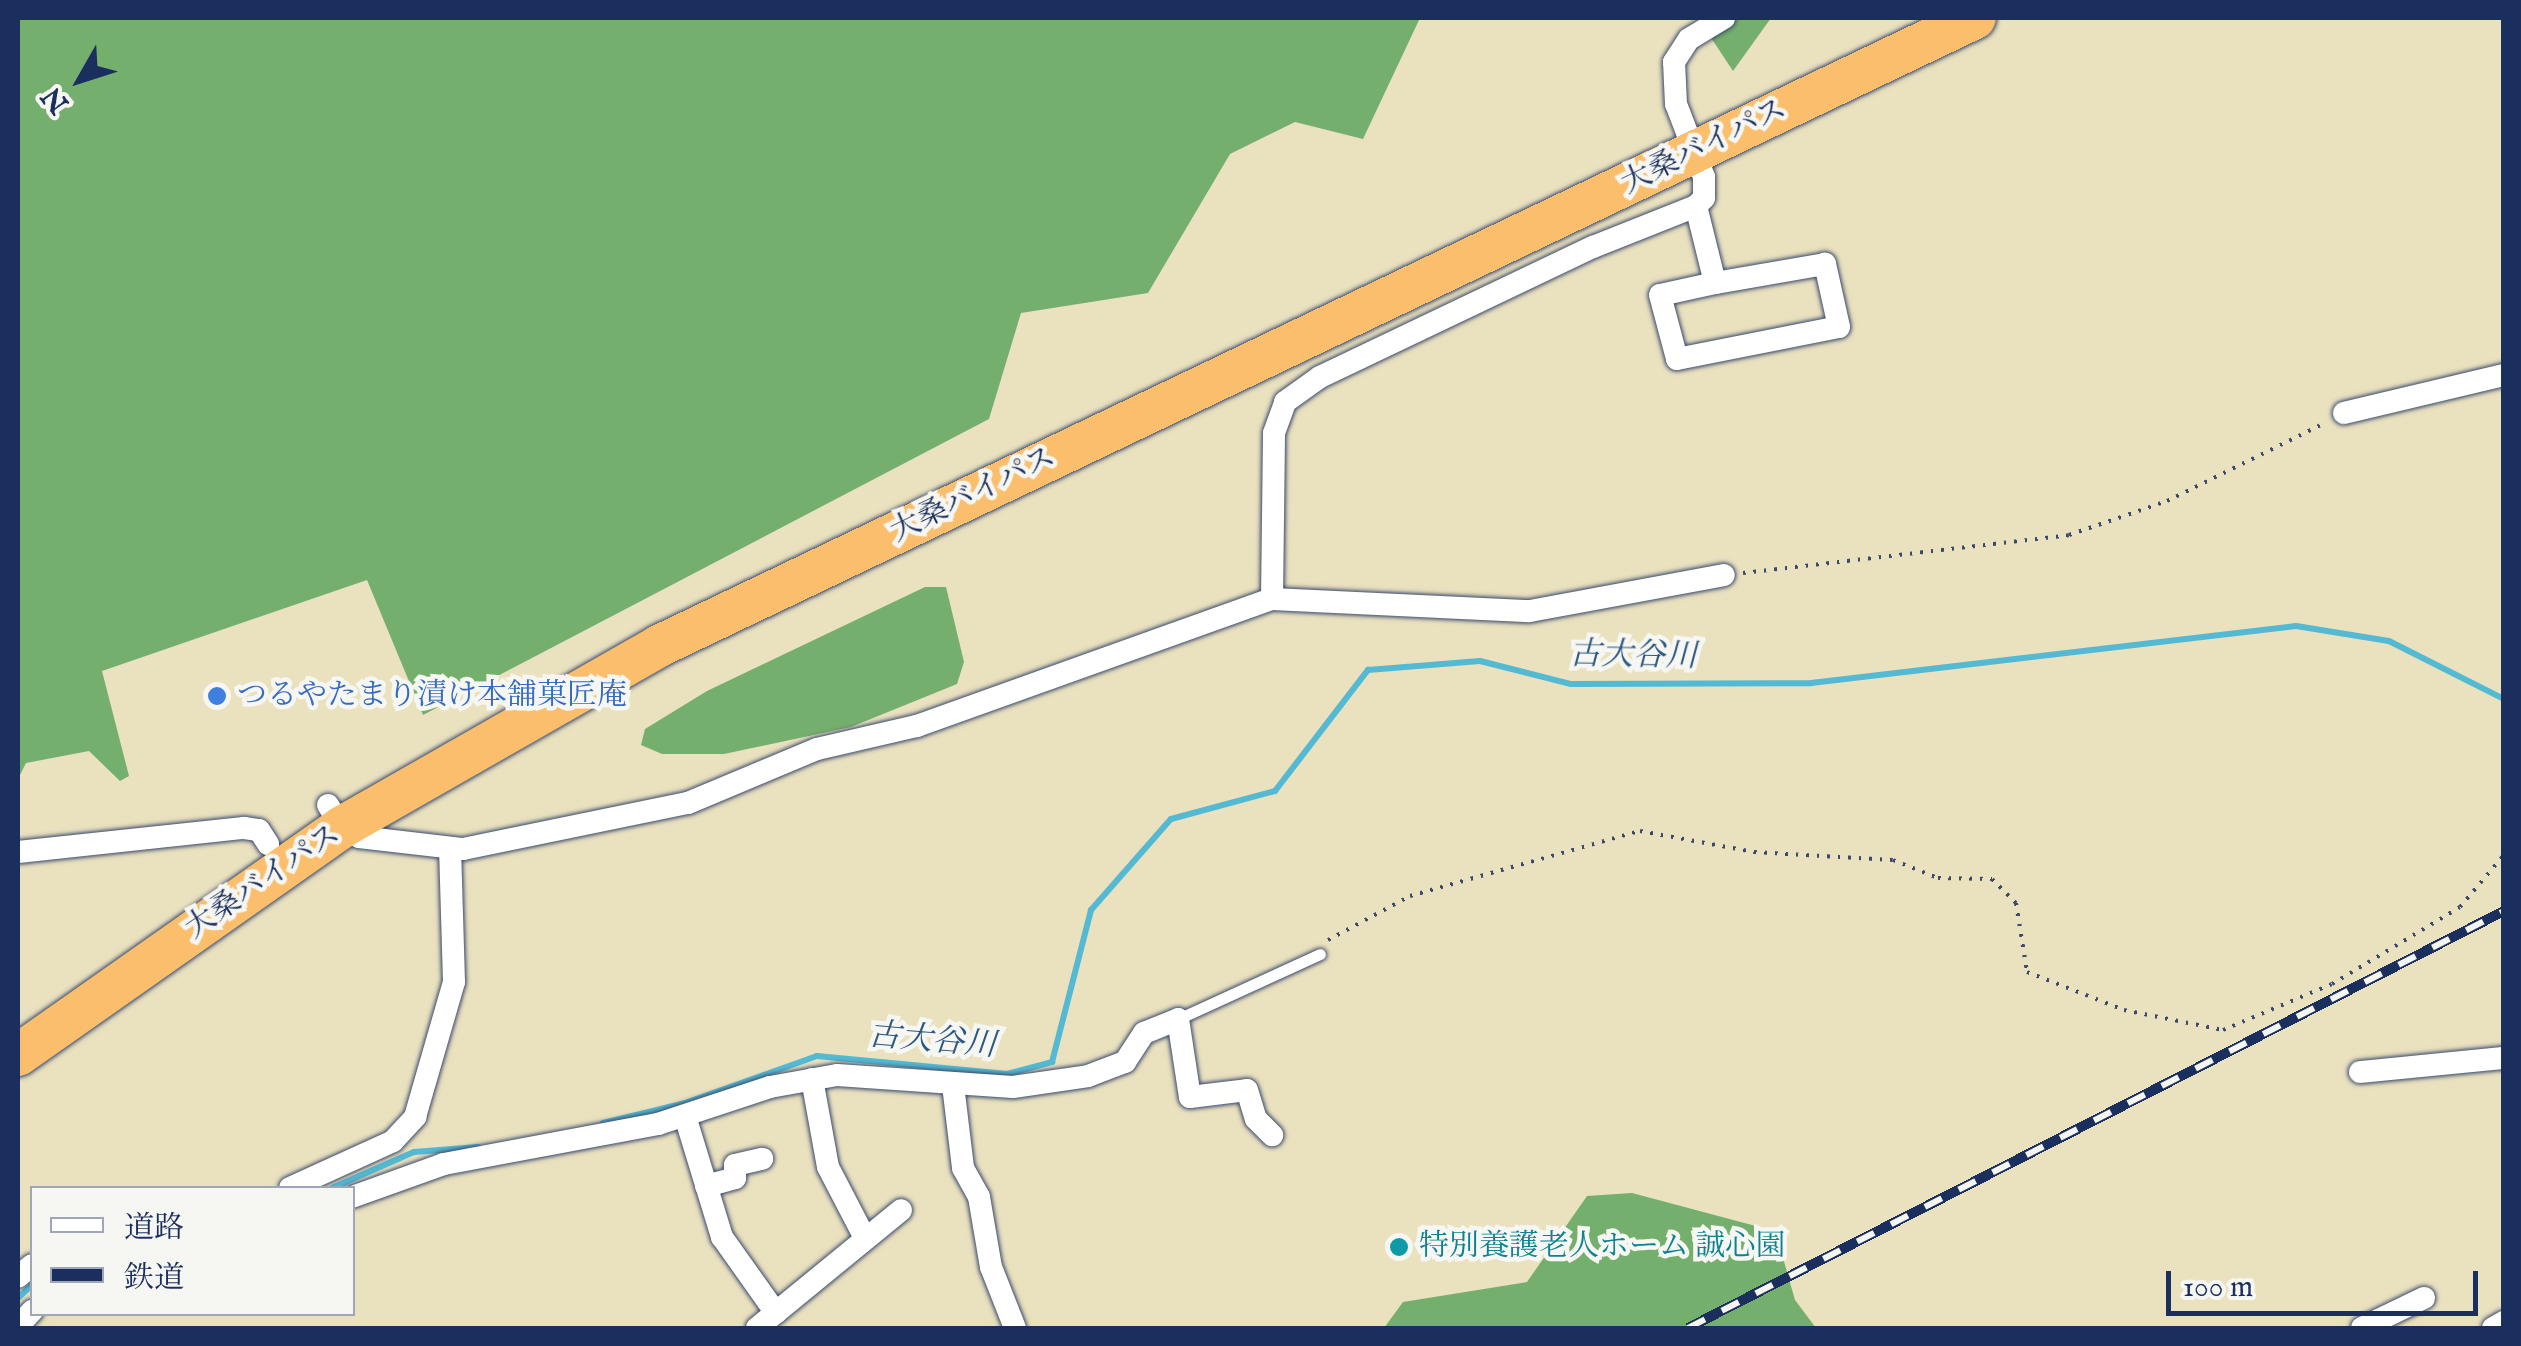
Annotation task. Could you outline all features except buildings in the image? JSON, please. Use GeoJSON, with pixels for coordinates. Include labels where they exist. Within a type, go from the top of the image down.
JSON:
{"type":"FeatureCollection","features":[{"type":"Feature","properties":{"kind":"highway","name":"大桑バイパス"},"geometry":{"type":"LineString","coordinates":[[1688,140],[1913,18]]}},
{"type":"Feature","properties":{"kind":"highway","name":"大桑バイパス"},"geometry":{"type":"LineString","coordinates":[[18,1020],[268,844],[335,816],[553,703],[796,565],[1688,140],[1974,18]]}},
{"type":"Feature","properties":{"kind":"highway","name":"大桑バイパス"},"geometry":{"type":"LineString","coordinates":[[18,1054],[335,816]]}},
{"type":"Feature","properties":{"kind":"street"},"geometry":{"type":"LineString","coordinates":[[1272,599],[1274,433],[1285,402],[1337,369],[1593,247],[1696,206],[1706,191],[1688,140],[1674,62],[1689,39],[1724,18]]}},
{"type":"Feature","properties":{"kind":"street"},"geometry":{"type":"LineString","coordinates":[[1696,206],[1715,283]]}},
{"type":"Feature","properties":{"kind":"street"},"geometry":{"type":"LineString","coordinates":[[1825,264],[1839,327],[1677,359],[1660,294],[1715,283],[1825,264]]}},
{"type":"Feature","properties":{"kind":"street"},"geometry":{"type":"LineString","coordinates":[[2344,413],[2504,375]]}},
{"type":"Feature","properties":{"kind":"street"},"geometry":{"type":"LineString","coordinates":[[335,816],[359,837],[450,848],[601,826],[688,804],[818,749],[917,726],[1272,599],[1530,611],[1724,575]]}},
{"type":"Feature","properties":{"kind":"street"},"geometry":{"type":"LineString","coordinates":[[18,852],[244,828],[259,830],[268,844]]}},
{"type":"Feature","properties":{"kind":"street"},"geometry":{"type":"LineString","coordinates":[[294,1186],[392,1141],[415,1117],[454,982],[450,848]]}},
{"type":"Feature","properties":{"kind":"street"},"geometry":{"type":"LineString","coordinates":[[355,1195],[444,1164],[527,1153],[686,1116],[812,1079],[838,1075],[1013,1087],[1088,1076],[1125,1062],[1144,1033],[1178,1019],[1190,1097],[1247,1090],[1256,1119],[1272,1136]]}},
{"type":"Feature","properties":{"kind":"street"},"geometry":{"type":"LineString","coordinates":[[2360,1072],[2504,1058]]}},
{"type":"Feature","properties":{"kind":"street"},"geometry":{"type":"LineString","coordinates":[[812,1079],[828,1168],[866,1238]]}},
{"type":"Feature","properties":{"kind":"street"},"geometry":{"type":"LineString","coordinates":[[952,1084],[963,1168],[980,1197],[992,1267],[1015,1328]]}},
{"type":"Feature","properties":{"kind":"street"},"geometry":{"type":"LineString","coordinates":[[686,1116],[722,1237],[776,1313]]}},
{"type":"Feature","properties":{"kind":"street"},"geometry":{"type":"LineString","coordinates":[[706,1186],[735,1178],[735,1165],[762,1159]]}},
{"type":"Feature","properties":{"kind":"street"},"geometry":{"type":"LineString","coordinates":[[758,1328],[901,1210]]}},
{"type":"Feature","properties":{"kind":"street"},"geometry":{"type":"LineString","coordinates":[[2362,1328],[2424,1298]]}},
{"type":"Feature","properties":{"kind":"street"},"geometry":{"type":"LineString","coordinates":[[2493,1328],[2504,1322]]}},
{"type":"Feature","properties":{"kind":"lane"},"geometry":{"type":"LineString","coordinates":[[1178,1019],[1320,954]]}},
{"type":"Feature","properties":{"kind":"path"},"geometry":{"type":"LineString","coordinates":[[1724,575],[2069,535],[2168,501],[2344,413]]}},
{"type":"Feature","properties":{"kind":"path"},"geometry":{"type":"LineString","coordinates":[[1320,954],[1332,933],[1410,896],[1640,831],[1754,852],[1892,860],[1938,878],[1992,879],[2016,902],[2027,972],[2124,1010],[2223,1030],[2332,984],[2460,906],[2504,855]]}},
{"type":"Feature","properties":{"kind":"green space"},"geometry":{"type":"Polygon","coordinates":[[[18,18],[1420,18],[1363,139],[1295,122],[1230,154],[1148,293],[1021,313],[989,419],[423,715],[367,580],[102,671],[129,776],[120,781],[89,751],[26,763],[18,779],[18,18]]]}},
{"type":"Feature","properties":{"kind":"green space"},"geometry":{"type":"Polygon","coordinates":[[[1698,18],[1771,18],[1733,71],[1698,18]]]}},
{"type":"Feature","properties":{"kind":"green space"},"geometry":{"type":"Polygon","coordinates":[[[925,587],[946,587],[964,662],[957,684],[851,727],[724,754],[662,754],[641,745],[645,729],[707,691],[925,587]]]}},
{"type":"Feature","properties":{"kind":"green space"},"geometry":{"type":"Polygon","coordinates":[[[1632,1193],[1767,1229],[1779,1244],[1795,1300],[1816,1328],[1384,1328],[1403,1302],[1527,1282],[1587,1196],[1632,1193]]]}},
{"type":"Feature","properties":{"kind":"waterway","name":"古大谷川"},"geometry":{"type":"LineString","coordinates":[[603,1123],[685,1103],[817,1056],[1007,1074],[1052,1062],[1091,910],[1171,819],[1275,791],[1368,670],[1480,661],[1571,684],[1811,683],[2296,626],[2389,641],[2504,699]]}},
{"type":"Feature","properties":{"kind":"waterway","name":"古大谷川"},"geometry":{"type":"LineString","coordinates":[[337,1186],[414,1152],[478,1147]]}},
{"type":"Feature","properties":{"kind":"waterway","name":"古大谷川"},"geometry":{"type":"LineString","coordinates":[[18,1298],[30,1287]]}},
{"type":"Feature","properties":{"kind":"railway"},"geometry":{"type":"LineString","coordinates":[[1688,1328],[2504,911]]}},
{"type":"Feature","properties":{"kind":"place","name":"つるやたまり漬け本舗菓匠庵"},"geometry":{"type":"Point","coordinates":[217,696]}},
{"type":"Feature","properties":{"kind":"place","name":"特別養護老人ホーム 誠心園"},"geometry":{"type":"Point","coordinates":[1399,1247]}}]}
